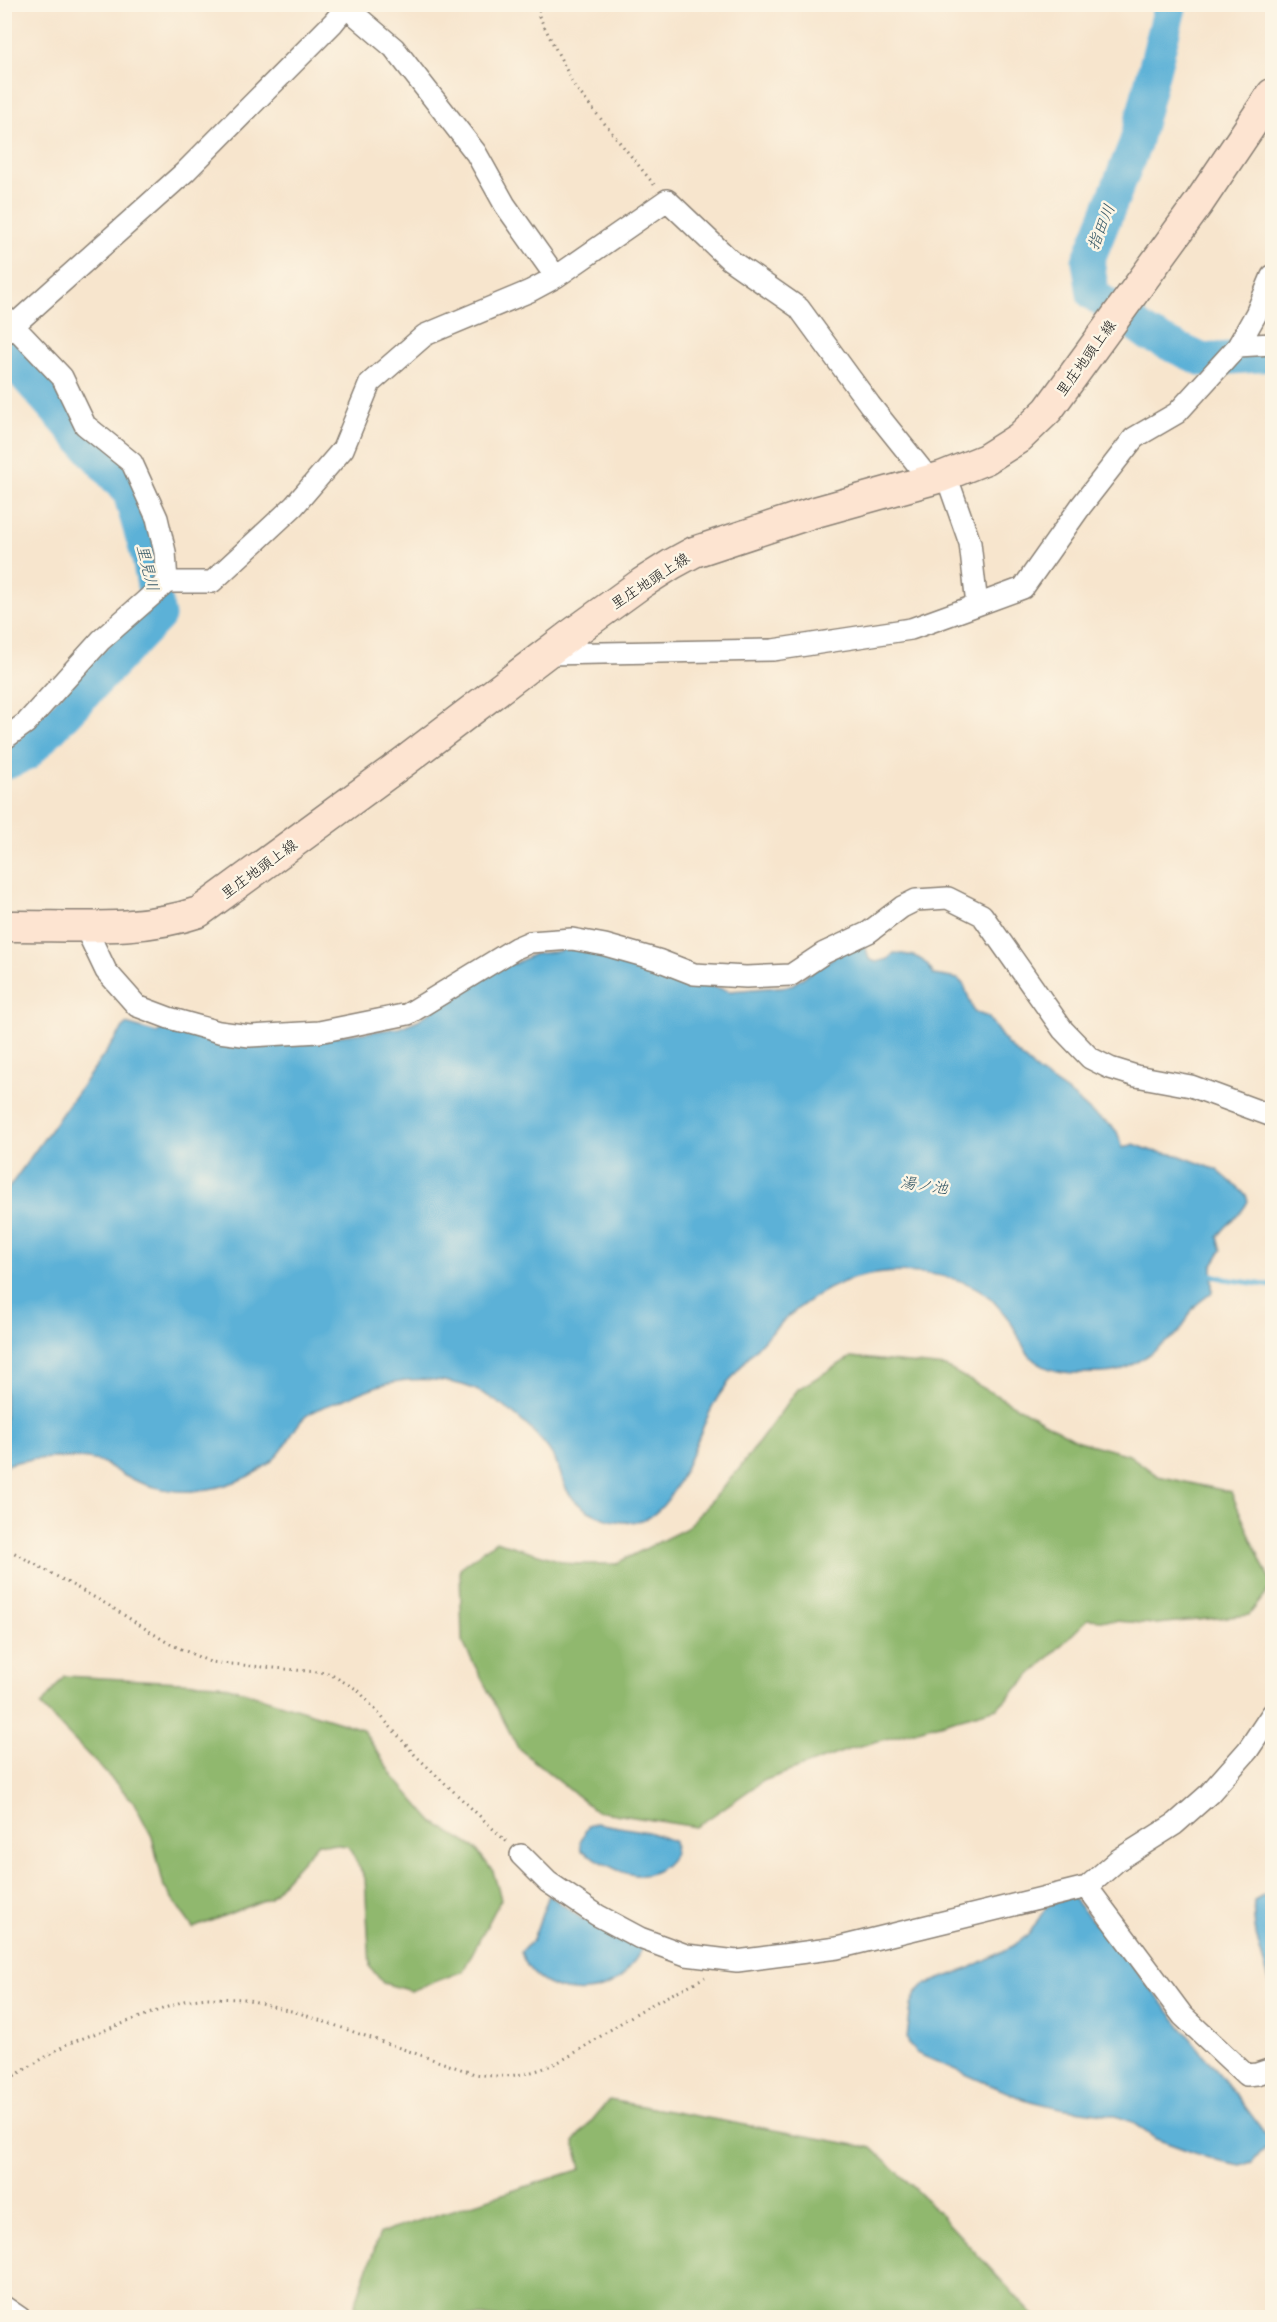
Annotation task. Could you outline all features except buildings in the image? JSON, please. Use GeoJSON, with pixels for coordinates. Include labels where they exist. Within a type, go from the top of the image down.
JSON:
{"type":"FeatureCollection","features":[{"type":"Feature","properties":{"kind":"main road","name":"里庄地頭上線"},"geometry":{"type":"LineString","coordinates":[[4,926],[134,926],[181,918],[199,912],[396,768],[642,583],[694,552],[812,513],[938,478],[986,459],[1019,438],[1048,410],[1134,293],[1272,94]]}},
{"type":"Feature","properties":{"kind":"street"},"geometry":{"type":"LineString","coordinates":[[167,582],[165,552],[157,518],[132,462],[85,425],[62,377],[7,325],[185,172],[333,23],[346,7],[394,48],[476,153],[505,205],[556,277]]}},
{"type":"Feature","properties":{"kind":"street"},"geometry":{"type":"LineString","coordinates":[[4,739],[26,723],[101,640],[138,610],[167,582],[212,582],[294,506],[343,449],[370,383],[425,335],[530,291],[556,277],[667,200],[730,260],[799,308],[870,405],[938,478],[970,543],[977,605]]}},
{"type":"Feature","properties":{"kind":"street"},"geometry":{"type":"LineString","coordinates":[[547,654],[772,650],[911,629],[1023,588],[1081,506],[1134,438],[1177,413],[1231,354],[1256,314],[1272,276]]}},
{"type":"Feature","properties":{"kind":"street"},"geometry":{"type":"LineString","coordinates":[[1231,354],[1272,344]]}},
{"type":"Feature","properties":{"kind":"street"},"geometry":{"type":"LineString","coordinates":[[84,925],[105,971],[137,1006],[219,1032],[250,1036],[319,1032],[408,1014],[516,948],[530,942],[572,939],[605,945],[658,960],[694,974],[746,977],[791,975],[824,953],[869,932],[902,907],[916,900],[948,898],[982,915],[1063,1030],[1090,1058],[1110,1068],[1136,1076],[1191,1086],[1272,1116]]}},
{"type":"Feature","properties":{"kind":"street"},"geometry":{"type":"LineString","coordinates":[[521,1855],[548,1882],[597,1915],[640,1938],[686,1955],[737,1961],[837,1948],[1087,1887],[1118,1860],[1175,1824],[1209,1794],[1248,1750],[1272,1714]]}},
{"type":"Feature","properties":{"kind":"street"},"geometry":{"type":"LineString","coordinates":[[1087,1887],[1184,2016],[1246,2075],[1272,2069]]}},
{"type":"Feature","properties":{"kind":"street"},"geometry":{"type":"LineString","coordinates":[[4,2307],[20,2318]]}},
{"type":"Feature","properties":{"kind":"path"},"geometry":{"type":"LineString","coordinates":[[538,4],[539,16],[575,87],[667,200]]}},
{"type":"Feature","properties":{"kind":"path"},"geometry":{"type":"LineString","coordinates":[[4,1547],[108,1605],[168,1643],[210,1662],[328,1673],[358,1690],[415,1755],[521,1855]]}},
{"type":"Feature","properties":{"kind":"path"},"geometry":{"type":"LineString","coordinates":[[4,2082],[67,2044],[184,2001],[207,1998],[245,1999],[299,2013],[475,2074],[498,2078],[527,2074],[570,2058],[633,2015],[706,1977]]}},
{"type":"Feature","properties":{"kind":"green space"},"geometry":{"type":"Polygon","coordinates":[[[851,1357],[946,1367],[1078,1441],[1129,1455],[1158,1476],[1231,1492],[1272,1586],[1249,1615],[1156,1624],[1088,1619],[997,1708],[853,1748],[763,1781],[696,1827],[596,1811],[518,1748],[462,1641],[460,1568],[496,1541],[571,1564],[615,1564],[687,1528],[739,1469],[798,1389],[851,1357]]]}},
{"type":"Feature","properties":{"kind":"green space"},"geometry":{"type":"Polygon","coordinates":[[[64,1676],[219,1684],[362,1729],[395,1778],[433,1822],[475,1848],[493,1871],[501,1899],[463,1971],[411,1991],[383,1983],[370,1967],[365,1878],[348,1846],[318,1843],[269,1898],[193,1928],[164,1887],[152,1837],[133,1801],[41,1706],[64,1676]]]}},
{"type":"Feature","properties":{"kind":"green space"},"geometry":{"type":"Polygon","coordinates":[[[609,2100],[872,2148],[925,2198],[1035,2317],[359,2317],[355,2304],[380,2233],[581,2169],[574,2142],[609,2100]]]}},
{"type":"Feature","properties":{"kind":"water","name":"湯ノ池"},"geometry":{"type":"Polygon","coordinates":[[[559,944],[648,960],[652,970],[730,991],[790,986],[846,949],[865,945],[869,959],[876,962],[888,959],[894,953],[907,955],[922,960],[934,975],[958,979],[964,985],[974,1012],[988,1017],[1007,1044],[1038,1072],[1112,1126],[1123,1148],[1134,1144],[1152,1151],[1178,1155],[1217,1170],[1246,1195],[1248,1201],[1245,1207],[1218,1237],[1222,1250],[1212,1266],[1212,1292],[1195,1306],[1179,1332],[1127,1368],[1112,1372],[1073,1373],[1045,1367],[1035,1361],[1027,1352],[1011,1322],[992,1300],[974,1287],[958,1280],[905,1272],[855,1278],[815,1297],[779,1325],[762,1342],[720,1394],[711,1409],[685,1469],[664,1505],[651,1516],[635,1522],[607,1519],[581,1506],[568,1492],[548,1448],[518,1418],[496,1401],[474,1389],[441,1381],[407,1380],[385,1384],[316,1410],[302,1420],[280,1453],[268,1464],[249,1476],[216,1488],[175,1491],[147,1485],[101,1462],[81,1458],[38,1459],[5,1466],[5,1193],[126,1024],[157,1033],[164,1027],[338,1036],[399,1028],[418,1020],[510,958],[514,964],[534,954],[560,951],[559,944]]]}},
{"type":"Feature","properties":{"kind":"water"},"geometry":{"type":"Polygon","coordinates":[[[596,1823],[648,1832],[674,1841],[673,1855],[664,1866],[654,1872],[643,1875],[621,1872],[581,1850],[580,1842],[588,1826],[596,1823]]]}},
{"type":"Feature","properties":{"kind":"water"},"geometry":{"type":"Polygon","coordinates":[[[1272,1891],[1272,1990],[1254,1923],[1254,1901],[1272,1891]]]}},
{"type":"Feature","properties":{"kind":"water"},"geometry":{"type":"Polygon","coordinates":[[[549,1895],[581,1918],[610,1929],[643,1948],[618,1980],[600,1988],[572,1991],[546,1983],[535,1975],[521,1952],[533,1939],[549,1895]]]}},
{"type":"Feature","properties":{"kind":"water"},"geometry":{"type":"Polygon","coordinates":[[[1071,1896],[1140,1975],[1269,2139],[1267,2145],[1252,2163],[1241,2166],[1217,2161],[1156,2139],[1130,2121],[1112,2115],[1060,2108],[1023,2099],[916,2053],[909,2045],[907,2038],[911,2006],[916,1993],[924,1985],[970,1968],[1013,1946],[1029,1934],[1046,1907],[1071,1896]]]}},
{"type":"Feature","properties":{"kind":"waterway","name":"指田川"},"geometry":{"type":"LineString","coordinates":[[1171,4],[1135,144],[1088,261],[1093,294],[1149,335],[1203,360],[1272,355]]}},
{"type":"Feature","properties":{"kind":"waterway","name":"里見川"},"geometry":{"type":"LineString","coordinates":[[4,352],[129,493],[148,559],[159,616],[26,755],[4,764]]}},
{"type":"Feature","properties":{"kind":"waterway"},"geometry":{"type":"LineString","coordinates":[[1206,1273],[1225,1279],[1272,1286]]}}]}
